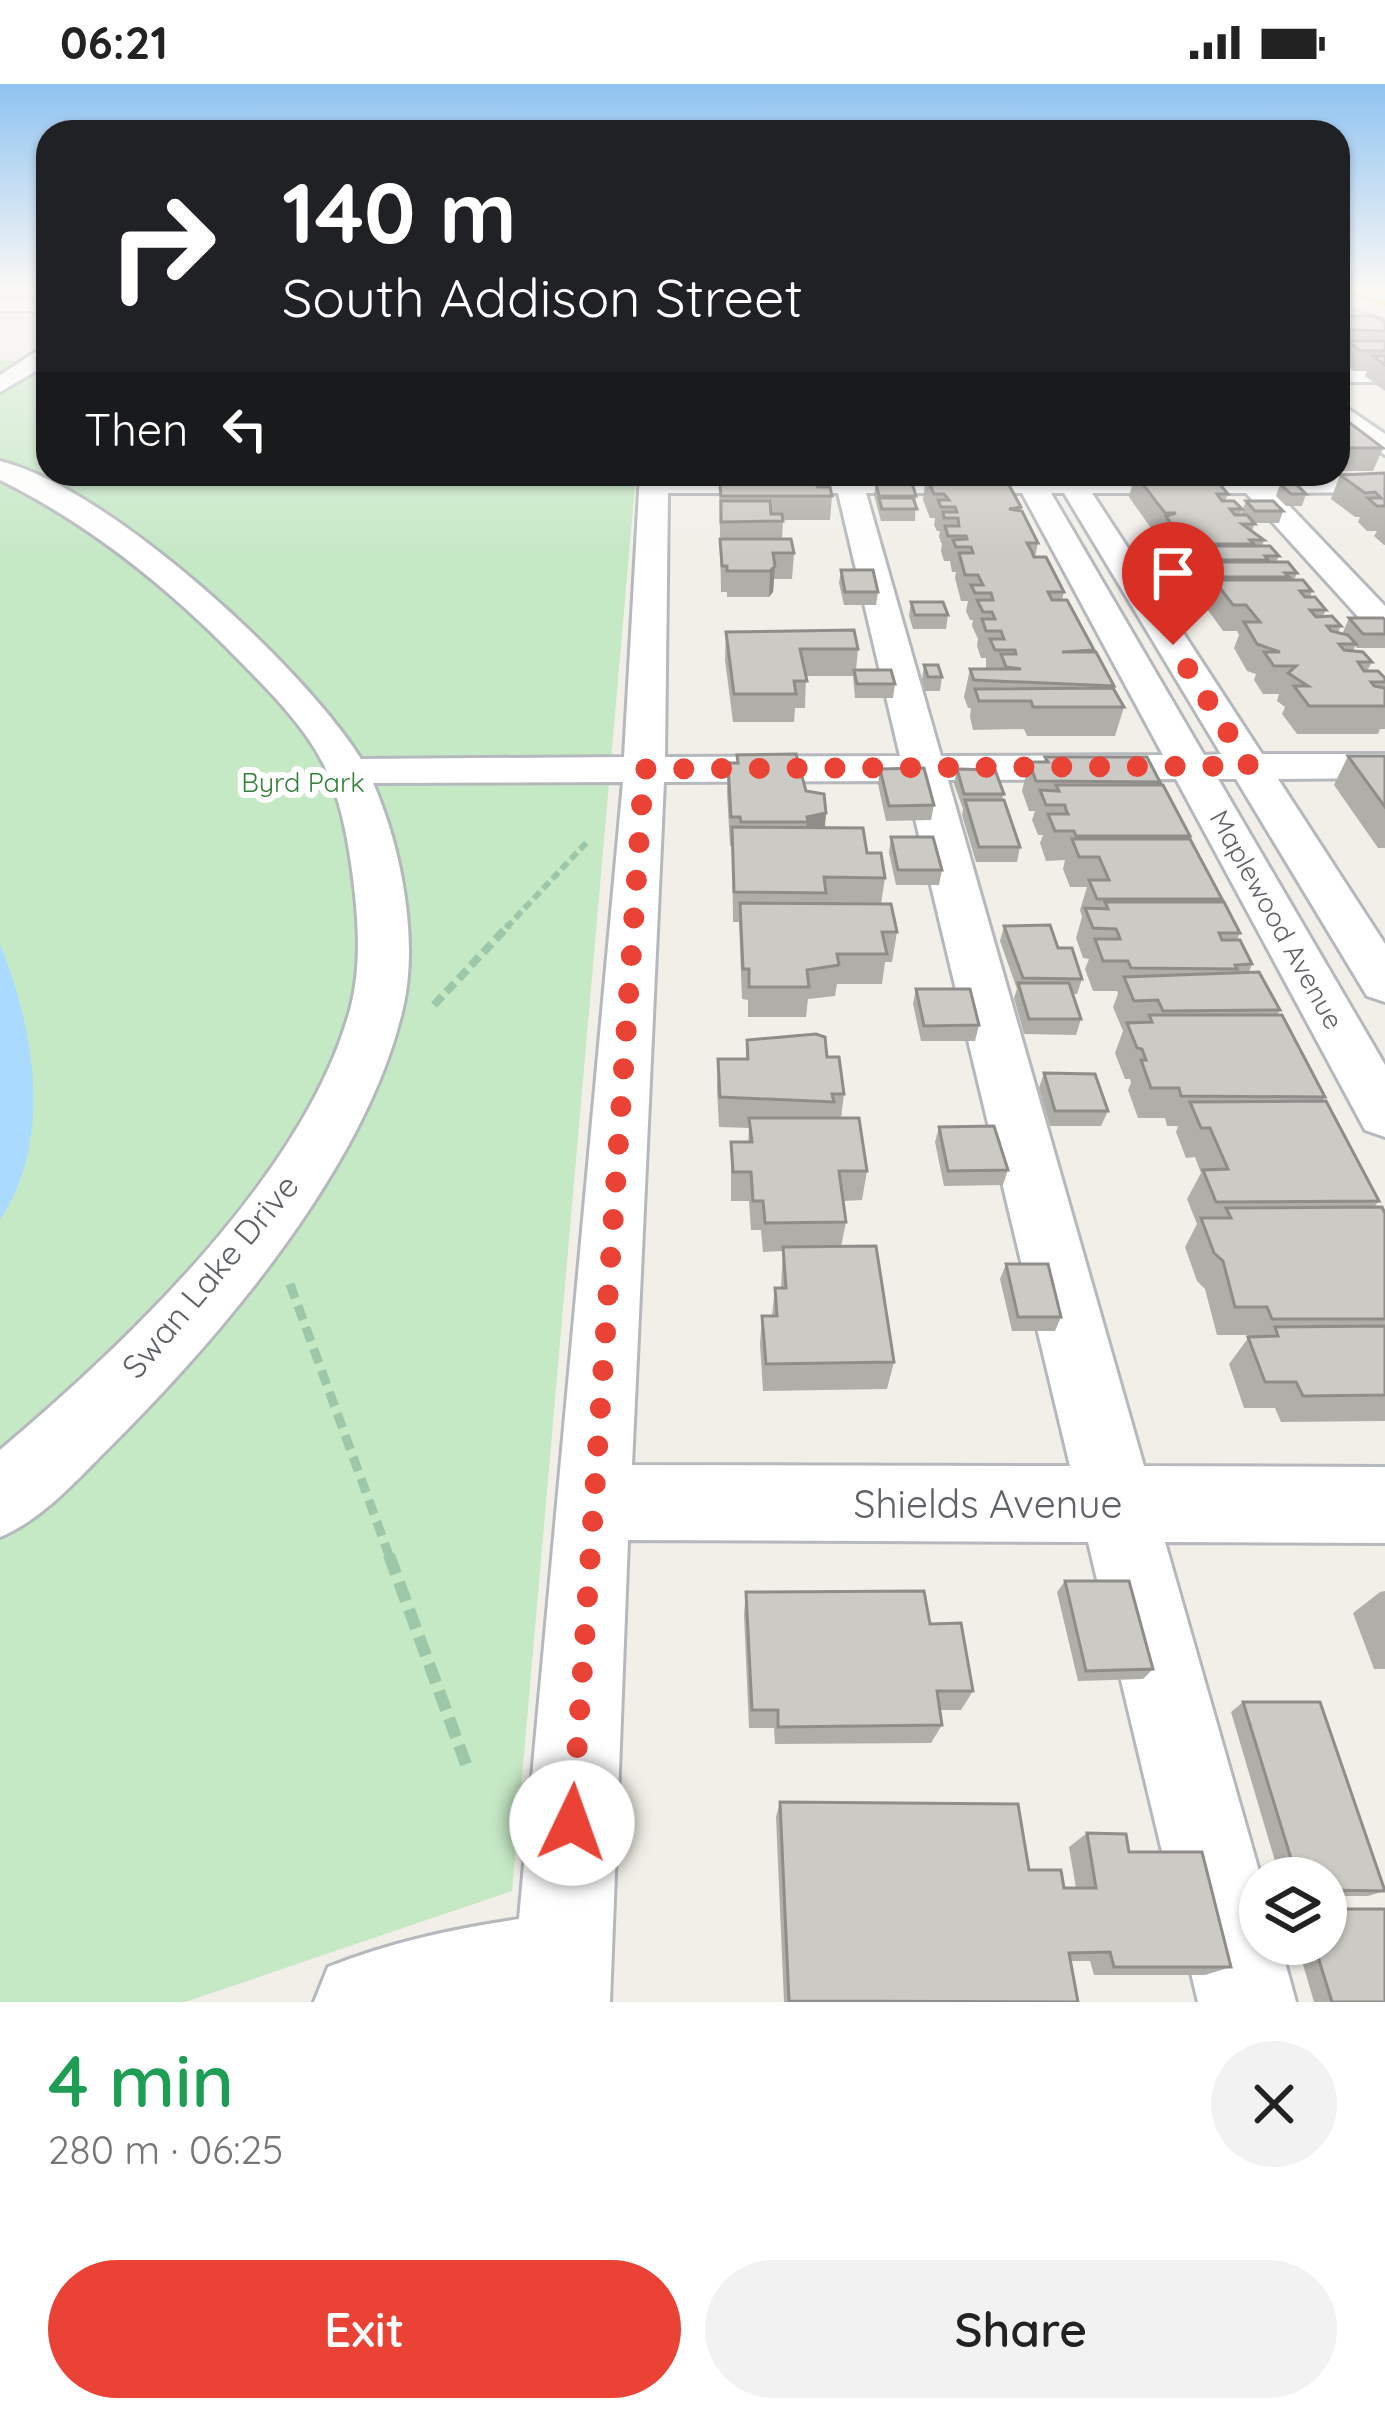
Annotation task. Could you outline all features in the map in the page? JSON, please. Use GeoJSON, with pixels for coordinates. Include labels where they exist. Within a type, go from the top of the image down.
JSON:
{"type":"FeatureCollection","features":[{"type":"Feature","properties":{"kind":"street"},"geometry":{"type":"LineString","coordinates":[[1350,389],[1385,419]]}},
{"type":"Feature","properties":{"kind":"street"},"geometry":{"type":"LineString","coordinates":[[1350,419],[1385,447]]}},
{"type":"Feature","properties":{"kind":"street","name":"Swan Lake Drive"},"geometry":{"type":"LineString","coordinates":[[0,469],[103,528],[203,603],[275,677],[347,771],[375,874],[382,940],[379,1002],[370,1031],[334,1115],[266,1220],[158,1347],[0,1499]]}},
{"type":"Feature","properties":{"kind":"street"},"geometry":{"type":"LineString","coordinates":[[1350,483],[1385,484]]}},
{"type":"Feature","properties":{"kind":"street"},"geometry":{"type":"LineString","coordinates":[[363,2002],[442,1979],[563,1981],[644,769],[654,486]]}},
{"type":"Feature","properties":{"kind":"street"},"geometry":{"type":"LineString","coordinates":[[850,486],[1246,2002]]}},
{"type":"Feature","properties":{"kind":"street","name":"Maplewood Avenue"},"geometry":{"type":"LineString","coordinates":[[1052,486],[1190,766],[1385,1115]]}},
{"type":"Feature","properties":{"kind":"street","name":"Maplewood Avenue"},"geometry":{"type":"LineString","coordinates":[[1054,486],[1249,766],[1385,984]]}},
{"type":"Feature","properties":{"kind":"street"},"geometry":{"type":"LineString","coordinates":[[1255,486],[1385,626]]}},
{"type":"Feature","properties":{"kind":"street"},"geometry":{"type":"LineString","coordinates":[[347,771],[1385,766]]}},
{"type":"Feature","properties":{"kind":"street","name":"Shields Avenue"},"geometry":{"type":"LineString","coordinates":[[592,1502],[1385,1504]]}},
{"type":"Feature","properties":{"kind":"path"},"geometry":{"type":"LineString","coordinates":[[370,1031],[411,1029],[602,827]]}},
{"type":"Feature","properties":{"kind":"path"},"geometry":{"type":"LineString","coordinates":[[266,1220],[467,1767]]}},
{"type":"Feature","properties":{"kind":"green space","name":"Byrd Park"},"geometry":{"type":"Polygon","coordinates":[[[0,377],[36,377],[36,486],[635,486],[512,1891],[185,2002],[0,2002],[0,377]]]}},
{"type":"Feature","properties":{"kind":"water"},"geometry":{"type":"Polygon","coordinates":[[[0,944],[29,1047],[33,1119],[28,1155],[0,1220],[0,944]]]}},
{"type":"Feature","properties":{"kind":"building"},"geometry":{"type":"Polygon","coordinates":[[[1350,423],[1383,448],[1350,448],[1350,423]]]}},
{"type":"Feature","properties":{"kind":"building"},"geometry":{"type":"Polygon","coordinates":[[[1385,473],[1385,506],[1368,498],[1381,498],[1375,492],[1365,493],[1350,482],[1350,475],[1385,473]]]}},
{"type":"Feature","properties":{"kind":"building"},"geometry":{"type":"Polygon","coordinates":[[[720,486],[830,487],[832,496],[721,496],[720,486]]]}},
{"type":"Feature","properties":{"kind":"building"},"geometry":{"type":"Polygon","coordinates":[[[877,486],[913,486],[916,496],[879,496],[877,486]]]}},
{"type":"Feature","properties":{"kind":"building"},"geometry":{"type":"Polygon","coordinates":[[[930,486],[1010,486],[1021,507],[1009,509],[1022,511],[1038,543],[1027,543],[1034,557],[1046,557],[1064,592],[1048,592],[1052,600],[1067,600],[1094,650],[1062,652],[1096,652],[1114,686],[974,680],[970,669],[1021,669],[1006,667],[1001,654],[1016,654],[1015,650],[995,650],[990,639],[1004,639],[1001,631],[986,631],[982,619],[995,619],[992,612],[983,612],[977,600],[993,600],[991,593],[975,593],[971,585],[983,585],[978,575],[965,575],[959,553],[973,553],[971,547],[956,547],[953,540],[966,536],[948,536],[945,526],[959,526],[958,518],[944,518],[943,512],[957,512],[955,507],[941,507],[938,500],[949,500],[944,494],[934,494],[930,486]]]}},
{"type":"Feature","properties":{"kind":"building"},"geometry":{"type":"Polygon","coordinates":[[[1144,486],[1221,486],[1228,494],[1217,494],[1222,501],[1234,501],[1242,509],[1230,509],[1235,515],[1247,515],[1255,524],[1242,524],[1264,540],[1185,544],[1166,516],[1176,513],[1165,513],[1144,486]]]}},
{"type":"Feature","properties":{"kind":"building"},"geometry":{"type":"Polygon","coordinates":[[[1282,486],[1298,486],[1306,494],[1291,494],[1282,486]]]}},
{"type":"Feature","properties":{"kind":"building"},"geometry":{"type":"Polygon","coordinates":[[[879,498],[913,498],[917,509],[882,509],[879,498]]]}},
{"type":"Feature","properties":{"kind":"building"},"geometry":{"type":"Polygon","coordinates":[[[721,501],[770,501],[771,514],[782,514],[783,521],[721,522],[721,501]]]}},
{"type":"Feature","properties":{"kind":"building"},"geometry":{"type":"Polygon","coordinates":[[[1246,501],[1273,501],[1283,511],[1255,511],[1246,501]]]}},
{"type":"Feature","properties":{"kind":"building"},"geometry":{"type":"Polygon","coordinates":[[[720,539],[791,539],[794,553],[773,553],[775,566],[770,571],[727,571],[722,566],[720,539]]]}},
{"type":"Feature","properties":{"kind":"building"},"geometry":{"type":"Polygon","coordinates":[[[1190,546],[1270,546],[1279,556],[1201,560],[1190,546]]]}},
{"type":"Feature","properties":{"kind":"building"},"geometry":{"type":"Polygon","coordinates":[[[1200,562],[1288,562],[1297,573],[1285,573],[1289,577],[1211,577],[1200,562]]]}},
{"type":"Feature","properties":{"kind":"building"},"geometry":{"type":"Polygon","coordinates":[[[841,570],[873,570],[878,592],[845,592],[841,570]]]}},
{"type":"Feature","properties":{"kind":"building"},"geometry":{"type":"Polygon","coordinates":[[[1214,580],[1303,580],[1312,591],[1300,591],[1305,597],[1315,597],[1326,610],[1310,610],[1316,617],[1332,616],[1341,626],[1327,626],[1331,631],[1348,635],[1356,644],[1339,644],[1344,650],[1363,652],[1372,662],[1358,662],[1364,671],[1378,671],[1385,678],[1385,682],[1371,682],[1385,688],[1385,706],[1309,706],[1294,686],[1308,686],[1288,673],[1296,666],[1274,666],[1264,652],[1280,652],[1257,644],[1244,622],[1260,622],[1246,605],[1233,605],[1214,580]]]}},
{"type":"Feature","properties":{"kind":"building"},"geometry":{"type":"Polygon","coordinates":[[[911,602],[943,602],[948,615],[915,615],[911,602]]]}},
{"type":"Feature","properties":{"kind":"building"},"geometry":{"type":"Polygon","coordinates":[[[1349,618],[1383,618],[1385,634],[1363,634],[1349,618]]]}},
{"type":"Feature","properties":{"kind":"building"},"geometry":{"type":"Polygon","coordinates":[[[854,630],[858,649],[800,649],[807,681],[794,681],[796,694],[734,694],[726,632],[854,630]]]}},
{"type":"Feature","properties":{"kind":"building"},"geometry":{"type":"Polygon","coordinates":[[[924,665],[938,665],[942,677],[928,677],[924,665]]]}},
{"type":"Feature","properties":{"kind":"building"},"geometry":{"type":"Polygon","coordinates":[[[854,670],[891,670],[895,684],[857,684],[854,670]]]}},
{"type":"Feature","properties":{"kind":"building"},"geometry":{"type":"Polygon","coordinates":[[[1113,688],[1124,707],[1033,707],[1031,701],[979,701],[975,689],[1113,688]]]}},
{"type":"Feature","properties":{"kind":"building"},"geometry":{"type":"Polygon","coordinates":[[[796,754],[806,791],[824,794],[826,813],[807,817],[808,822],[741,822],[740,817],[731,817],[728,763],[738,763],[737,755],[796,754]]]}},
{"type":"Feature","properties":{"kind":"building"},"geometry":{"type":"Polygon","coordinates":[[[1348,756],[1385,756],[1385,807],[1348,756]]]}},
{"type":"Feature","properties":{"kind":"building"},"geometry":{"type":"Polygon","coordinates":[[[1045,757],[1147,757],[1160,782],[1036,781],[1029,762],[1048,762],[1045,757]]]}},
{"type":"Feature","properties":{"kind":"building"},"geometry":{"type":"Polygon","coordinates":[[[924,768],[934,805],[889,806],[880,769],[924,768]]]}},
{"type":"Feature","properties":{"kind":"building"},"geometry":{"type":"Polygon","coordinates":[[[957,769],[995,770],[1004,794],[964,794],[957,769]]]}},
{"type":"Feature","properties":{"kind":"building"},"geometry":{"type":"Polygon","coordinates":[[[1056,785],[1163,785],[1190,836],[1076,836],[1074,831],[1055,831],[1048,814],[1068,814],[1065,805],[1046,805],[1040,790],[1059,791],[1056,785]]]}},
{"type":"Feature","properties":{"kind":"building"},"geometry":{"type":"Polygon","coordinates":[[[965,800],[1004,800],[1020,847],[979,847],[965,800]]]}},
{"type":"Feature","properties":{"kind":"building"},"geometry":{"type":"Polygon","coordinates":[[[732,827],[863,828],[867,853],[881,853],[885,878],[824,877],[826,893],[734,892],[732,827]]]}},
{"type":"Feature","properties":{"kind":"building"},"geometry":{"type":"Polygon","coordinates":[[[891,837],[933,837],[942,870],[898,870],[891,837]]]}},
{"type":"Feature","properties":{"kind":"building"},"geometry":{"type":"Polygon","coordinates":[[[1072,839],[1190,839],[1222,899],[1097,899],[1089,880],[1109,880],[1099,857],[1079,857],[1072,839]]]}},
{"type":"Feature","properties":{"kind":"building"},"geometry":{"type":"Polygon","coordinates":[[[1105,902],[1224,902],[1240,933],[1219,933],[1222,940],[1240,940],[1252,964],[1235,965],[1237,969],[1131,968],[1128,961],[1103,961],[1095,939],[1120,939],[1118,933],[1093,928],[1085,908],[1108,909],[1105,902]]]}},
{"type":"Feature","properties":{"kind":"building"},"geometry":{"type":"Polygon","coordinates":[[[740,903],[891,904],[897,932],[882,932],[887,954],[837,954],[839,965],[807,970],[809,987],[749,987],[749,969],[743,969],[740,903]]]}},
{"type":"Feature","properties":{"kind":"building"},"geometry":{"type":"Polygon","coordinates":[[[1050,925],[1058,948],[1072,948],[1082,979],[1023,978],[1004,926],[1050,925]]]}},
{"type":"Feature","properties":{"kind":"building"},"geometry":{"type":"Polygon","coordinates":[[[1259,972],[1280,1010],[1163,1011],[1158,1000],[1134,1001],[1124,977],[1259,972]]]}},
{"type":"Feature","properties":{"kind":"building"},"geometry":{"type":"Polygon","coordinates":[[[1018,983],[1069,983],[1081,1019],[1029,1019],[1018,983]]]}},
{"type":"Feature","properties":{"kind":"building"},"geometry":{"type":"Polygon","coordinates":[[[916,989],[970,989],[979,1025],[924,1026],[916,989]]]}},
{"type":"Feature","properties":{"kind":"building"},"geometry":{"type":"Polygon","coordinates":[[[1149,1015],[1282,1015],[1325,1097],[1181,1096],[1179,1088],[1151,1088],[1142,1049],[1137,1048],[1127,1023],[1152,1022],[1149,1015]]]}},
{"type":"Feature","properties":{"kind":"building"},"geometry":{"type":"Polygon","coordinates":[[[825,1037],[827,1057],[839,1057],[844,1094],[832,1094],[834,1102],[720,1097],[718,1059],[748,1059],[747,1040],[825,1037]]]}},
{"type":"Feature","properties":{"kind":"building"},"geometry":{"type":"Polygon","coordinates":[[[1044,1073],[1095,1074],[1108,1111],[1055,1111],[1044,1073]]]}},
{"type":"Feature","properties":{"kind":"building"},"geometry":{"type":"Polygon","coordinates":[[[1326,1101],[1379,1201],[1216,1202],[1203,1170],[1228,1169],[1210,1128],[1201,1128],[1190,1102],[1326,1101]]]}},
{"type":"Feature","properties":{"kind":"building"},"geometry":{"type":"Polygon","coordinates":[[[749,1118],[859,1118],[867,1171],[839,1171],[846,1222],[765,1223],[763,1201],[753,1201],[751,1172],[733,1172],[731,1142],[752,1142],[749,1118]]]}},
{"type":"Feature","properties":{"kind":"building"},"geometry":{"type":"Polygon","coordinates":[[[994,1126],[1008,1170],[948,1171],[939,1127],[994,1126]]]}},
{"type":"Feature","properties":{"kind":"building"},"geometry":{"type":"Polygon","coordinates":[[[1382,1207],[1385,1319],[1272,1319],[1267,1307],[1235,1307],[1223,1261],[1214,1253],[1201,1218],[1231,1218],[1226,1208],[1382,1207]]]}},
{"type":"Feature","properties":{"kind":"building"},"geometry":{"type":"Polygon","coordinates":[[[876,1246],[894,1362],[766,1364],[762,1316],[777,1316],[775,1288],[786,1288],[783,1247],[876,1246]]]}},
{"type":"Feature","properties":{"kind":"building"},"geometry":{"type":"Polygon","coordinates":[[[1006,1264],[1048,1264],[1061,1317],[1018,1317],[1006,1264]]]}},
{"type":"Feature","properties":{"kind":"building"},"geometry":{"type":"Polygon","coordinates":[[[1385,1326],[1385,1395],[1303,1396],[1296,1382],[1265,1382],[1248,1337],[1278,1336],[1275,1327],[1385,1326]]]}},
{"type":"Feature","properties":{"kind":"building"},"geometry":{"type":"Polygon","coordinates":[[[1065,1581],[1129,1581],[1153,1669],[1086,1671],[1065,1581]]]}},
{"type":"Feature","properties":{"kind":"building"},"geometry":{"type":"Polygon","coordinates":[[[924,1591],[930,1624],[961,1623],[973,1691],[937,1691],[942,1725],[778,1727],[778,1710],[752,1710],[746,1592],[924,1591]]]}},
{"type":"Feature","properties":{"kind":"building"},"geometry":{"type":"Polygon","coordinates":[[[1243,1702],[1320,1702],[1385,1891],[1347,1890],[1347,1857],[1291,1857],[1243,1702]]]}},
{"type":"Feature","properties":{"kind":"building"},"geometry":{"type":"Polygon","coordinates":[[[780,1802],[1018,1804],[1029,1870],[1061,1870],[1064,1888],[1096,1888],[1087,1833],[1126,1834],[1129,1852],[1202,1852],[1231,1967],[1114,1967],[1110,1952],[1069,1953],[1078,2002],[789,2001],[780,1802]]]}},
{"type":"Feature","properties":{"kind":"building"},"geometry":{"type":"Polygon","coordinates":[[[1347,1909],[1385,1909],[1385,2002],[1332,2002],[1321,1965],[1347,1965],[1347,1909]]]}},
{"type":"Feature","properties":{"kind":"route"},"geometry":{"type":"LineString","coordinates":[[572,1823],[644,769],[1249,766],[1173,645]]}}]}
